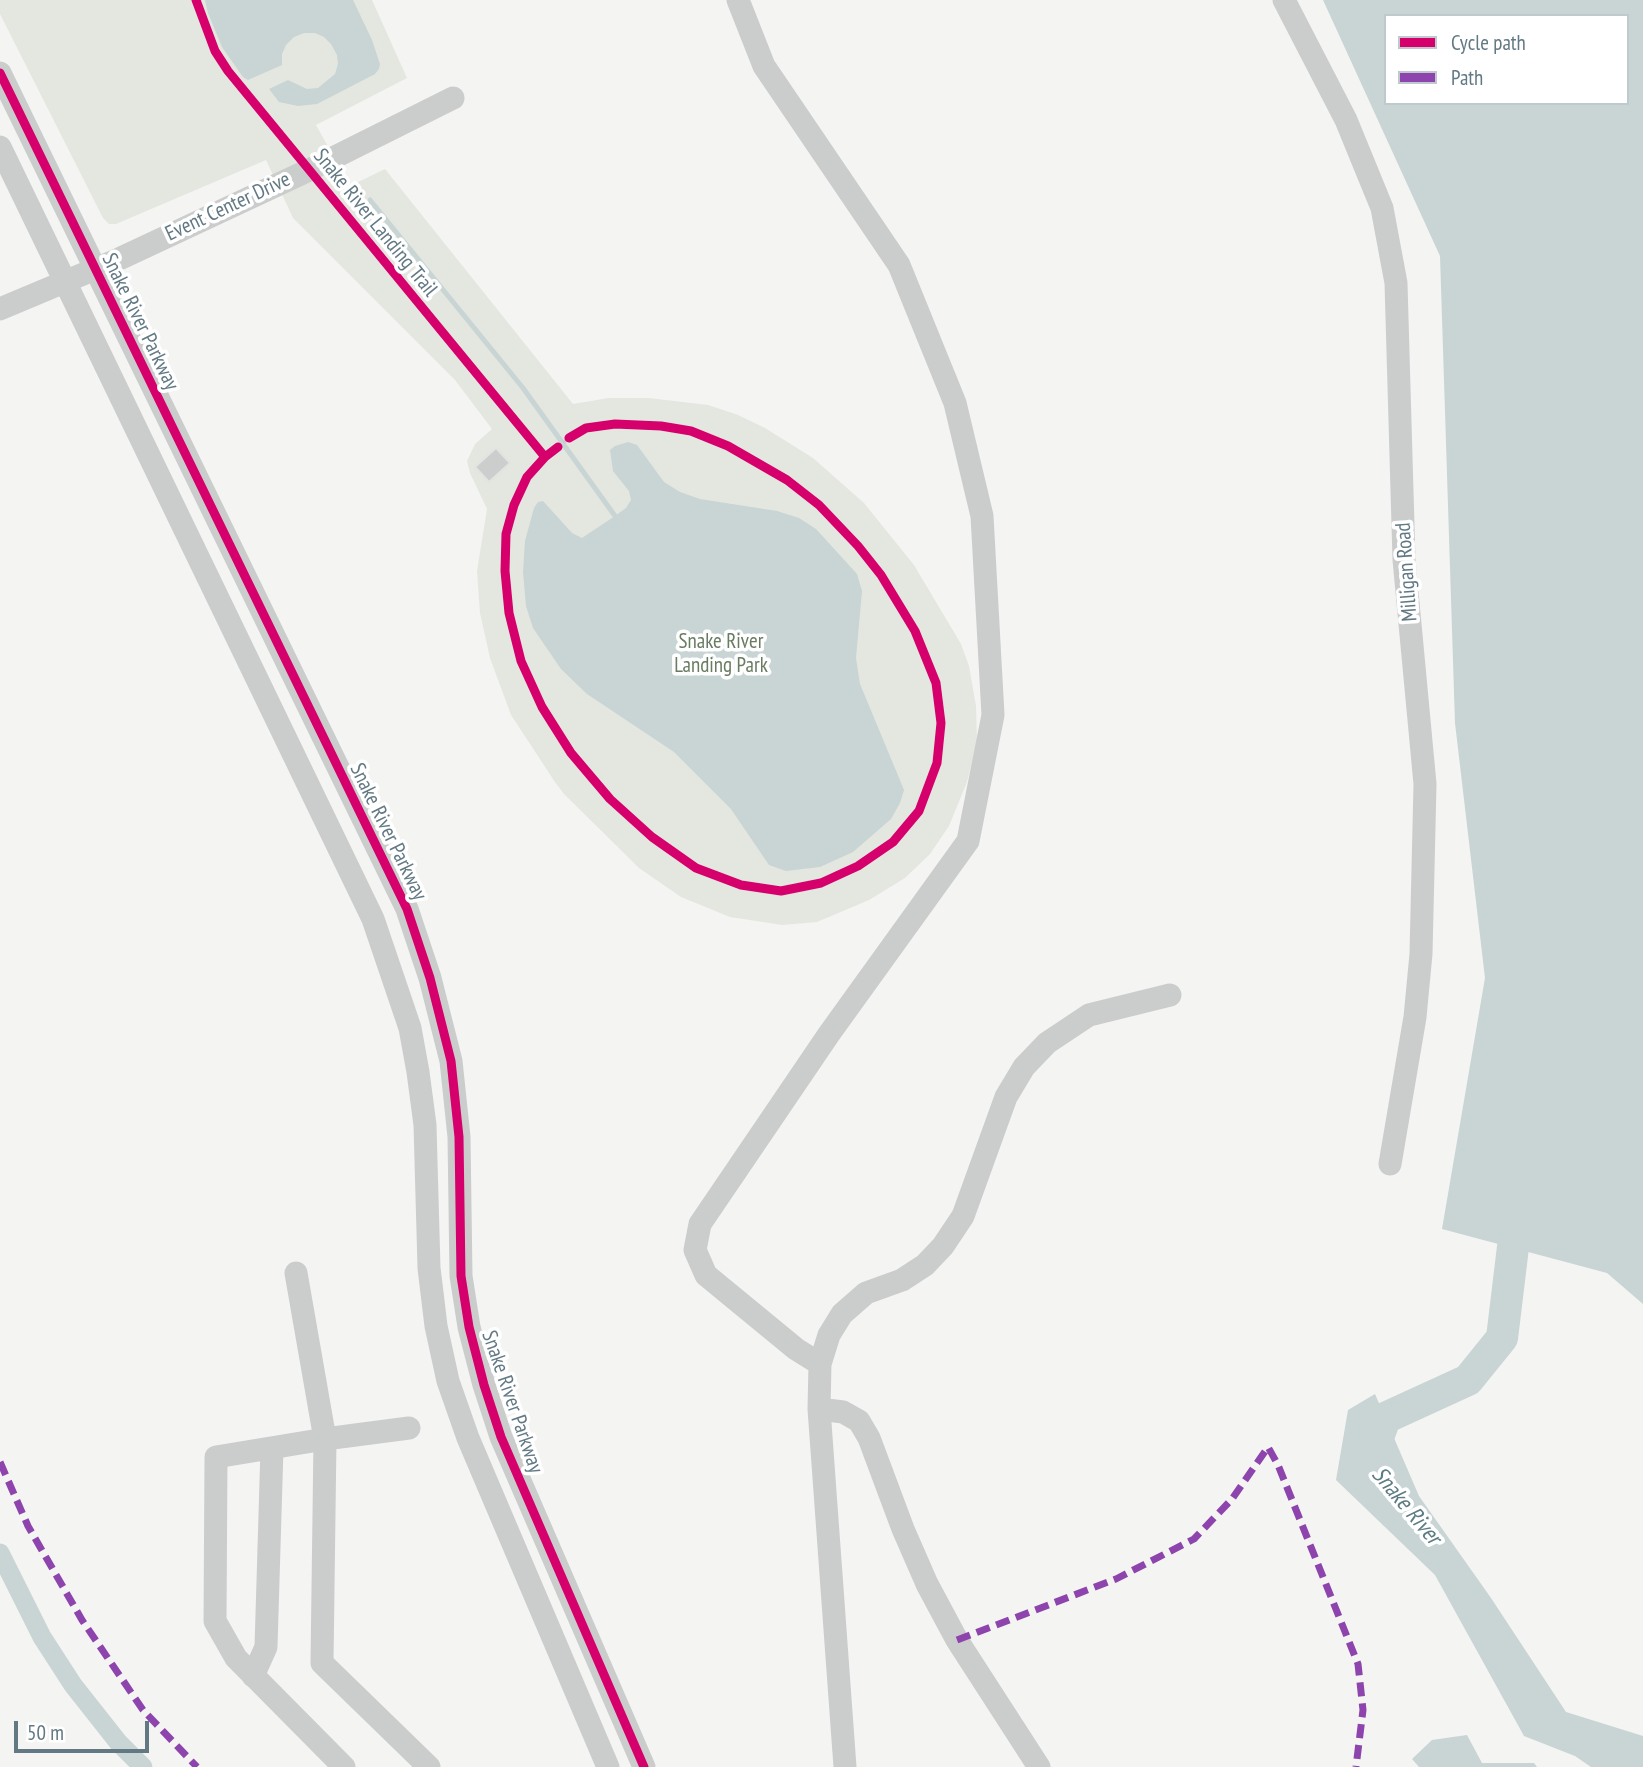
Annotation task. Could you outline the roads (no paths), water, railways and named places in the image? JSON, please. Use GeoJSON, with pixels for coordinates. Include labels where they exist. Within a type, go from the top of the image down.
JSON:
{"type":"FeatureCollection","features":[{"type":"Feature","properties":{"kind":"street"},"geometry":{"type":"LineString","coordinates":[[738,0],[764,66],[900,265],[955,403],[982,516],[993,716],[968,841],[829,1034],[700,1224],[695,1250],[706,1275],[796,1349],[820,1364]]}},
{"type":"Feature","properties":{"kind":"street","name":"Milligan Road"},"geometry":{"type":"LineString","coordinates":[[1284,0],[1346,120],[1382,208],[1396,282],[1404,560],[1425,784],[1421,954],[1415,1017],[1390,1164]]}},
{"type":"Feature","properties":{"kind":"street","name":"Snake River Parkway"},"geometry":{"type":"LineString","coordinates":[[0,74],[407,909],[430,978],[451,1061],[459,1137],[461,1276],[469,1327],[484,1385],[501,1437],[644,1767]]}},
{"type":"Feature","properties":{"kind":"street","name":"Event Center Drive"},"geometry":{"type":"LineString","coordinates":[[0,309],[95,269],[309,170],[453,98]]}},
{"type":"Feature","properties":{"kind":"street"},"geometry":{"type":"LineString","coordinates":[[0,147],[373,919],[410,1028],[418,1072],[425,1125],[429,1268],[436,1326],[448,1381],[468,1438],[608,1767]]}},
{"type":"Feature","properties":{"kind":"street"},"geometry":{"type":"LineString","coordinates":[[845,1767],[819,1409],[820,1364],[829,1335],[842,1314],[866,1293],[902,1280],[943,1246],[963,1216],[1006,1097],[1024,1067],[1046,1043],[1089,1016],[1170,995]]}},
{"type":"Feature","properties":{"kind":"street"},"geometry":{"type":"LineString","coordinates":[[296,1273],[325,1439],[322,1663],[426,1766]]}},
{"type":"Feature","properties":{"kind":"street"},"geometry":{"type":"LineString","coordinates":[[819,1409],[843,1412],[859,1421],[869,1438],[927,1584],[957,1640],[1040,1767]]}},
{"type":"Feature","properties":{"kind":"street"},"geometry":{"type":"LineString","coordinates":[[344,1767],[236,1658],[215,1621],[216,1457],[409,1428]]}},
{"type":"Feature","properties":{"kind":"street"},"geometry":{"type":"LineString","coordinates":[[253,1676],[266,1647],[272,1448]]}},
{"type":"Feature","properties":{"kind":"water"},"geometry":{"type":"Polygon","coordinates":[[[205,0],[353,0],[372,40],[380,64],[379,69],[375,74],[317,104],[298,106],[279,102],[269,89],[288,80],[307,89],[318,88],[335,74],[337,55],[331,44],[315,33],[294,37],[282,54],[282,65],[248,80],[222,47],[205,0]]]}},
{"type":"Feature","properties":{"kind":"water"},"geometry":{"type":"Polygon","coordinates":[[[1323,0],[1643,0],[1643,1304],[1607,1273],[1442,1229],[1485,978],[1455,723],[1440,256],[1323,0]]]}},
{"type":"Feature","properties":{"kind":"water"},"geometry":{"type":"Polygon","coordinates":[[[628,442],[637,445],[664,482],[680,492],[700,499],[777,511],[799,518],[816,529],[857,574],[862,591],[856,658],[860,684],[904,790],[891,819],[853,852],[820,867],[786,871],[769,865],[731,809],[674,752],[587,694],[561,669],[533,628],[526,606],[523,572],[525,541],[534,508],[538,502],[543,501],[572,533],[582,538],[615,516],[626,508],[631,500],[629,491],[613,471],[610,450],[628,442]]]}},
{"type":"Feature","properties":{"kind":"water"},"geometry":{"type":"Polygon","coordinates":[[[1375,1394],[1419,1496],[1491,1598],[1566,1712],[1643,1736],[1643,1767],[1591,1767],[1575,1756],[1524,1736],[1435,1575],[1336,1480],[1348,1410],[1375,1394]]]}},
{"type":"Feature","properties":{"kind":"water"},"geometry":{"type":"Polygon","coordinates":[[[1467,1735],[1482,1763],[1534,1763],[1537,1767],[1419,1767],[1412,1759],[1432,1740],[1467,1735]]]}},
{"type":"Feature","properties":{"kind":"waterway"},"geometry":{"type":"LineString","coordinates":[[370,200],[523,388],[615,516]]}},
{"type":"Feature","properties":{"kind":"waterway","name":"Snake River"},"geometry":{"type":"LineString","coordinates":[[1371,1457],[1385,1418],[1468,1380],[1502,1338],[1513,1247],[1528,1208]]}},
{"type":"Feature","properties":{"kind":"waterway"},"geometry":{"type":"LineString","coordinates":[[0,1553],[42,1637],[73,1685],[118,1742],[143,1767]]}},
{"type":"Feature","properties":{"kind":"park label","name":"Snake River Landing Park"},"geometry":{"type":"Point","coordinates":[721,654]}}]}
